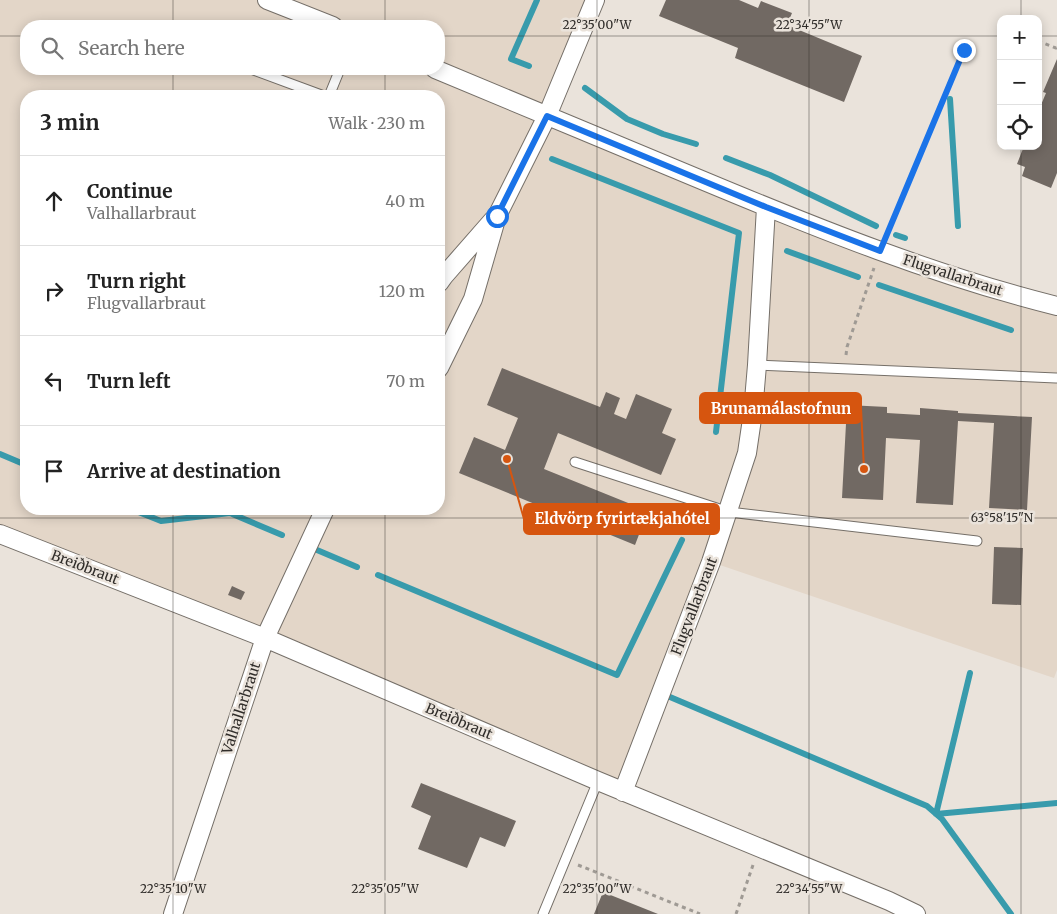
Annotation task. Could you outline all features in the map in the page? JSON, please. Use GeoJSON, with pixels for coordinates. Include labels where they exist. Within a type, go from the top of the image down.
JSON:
{"type":"FeatureCollection","features":[{"type":"Feature","properties":{"kind":"street"},"geometry":{"type":"LineString","coordinates":[[267,0],[318,20]]}},
{"type":"Feature","properties":{"kind":"street"},"geometry":{"type":"LineString","coordinates":[[445,356],[474,299],[497,216],[547,116],[595,0]]}},
{"type":"Feature","properties":{"kind":"street","name":"Flugvallarbraut"},"geometry":{"type":"LineString","coordinates":[[445,73],[766,207],[880,251],[999,292],[1057,306]]}},
{"type":"Feature","properties":{"kind":"street","name":"Flugvallarbraut"},"geometry":{"type":"LineString","coordinates":[[623,792],[728,512],[747,453],[757,365],[766,207]]}},
{"type":"Feature","properties":{"kind":"street"},"geometry":{"type":"LineString","coordinates":[[445,276],[497,216]]}},
{"type":"Feature","properties":{"kind":"street","name":"Valhallarbraut"},"geometry":{"type":"LineString","coordinates":[[174,914],[265,638],[322,515]]}},
{"type":"Feature","properties":{"kind":"street","name":"Breiðbraut"},"geometry":{"type":"LineString","coordinates":[[0,534],[265,638],[623,792],[759,847],[916,914]]}},
{"type":"Feature","properties":{"kind":"lane"},"geometry":{"type":"LineString","coordinates":[[267,75],[308,90]]}},
{"type":"Feature","properties":{"kind":"lane"},"geometry":{"type":"LineString","coordinates":[[331,90],[338,75]]}},
{"type":"Feature","properties":{"kind":"lane"},"geometry":{"type":"LineString","coordinates":[[757,365],[1056,378]]}},
{"type":"Feature","properties":{"kind":"lane"},"geometry":{"type":"LineString","coordinates":[[575,462],[728,512],[977,541]]}},
{"type":"Feature","properties":{"kind":"lane"},"geometry":{"type":"LineString","coordinates":[[543,914],[598,781]]}},
{"type":"Feature","properties":{"kind":"path"},"geometry":{"type":"LineString","coordinates":[[1042,43],[1056,48],[1057,45]]}},
{"type":"Feature","properties":{"kind":"path"},"geometry":{"type":"LineString","coordinates":[[846,368],[847,347],[880,251],[964,50]]}},
{"type":"Feature","properties":{"kind":"path"},"geometry":{"type":"LineString","coordinates":[[736,914],[759,847]]}},
{"type":"Feature","properties":{"kind":"path"},"geometry":{"type":"LineString","coordinates":[[566,860],[700,914]]}},
{"type":"Feature","properties":{"kind":"shaded area"},"geometry":{"type":"Polygon","coordinates":[[[0,0],[595,0],[547,115],[766,207],[1057,306],[1057,670],[1054,678],[711,562],[623,792],[0,534],[0,0]]]}},
{"type":"Feature","properties":{"kind":"building"},"geometry":{"type":"Polygon","coordinates":[[[666,0],[739,0],[758,8],[761,1],[792,13],[787,25],[862,56],[844,102],[735,58],[738,48],[659,16],[666,0]]]}},
{"type":"Feature","properties":{"kind":"building"},"geometry":{"type":"Polygon","coordinates":[[[1057,59],[1057,173],[1051,188],[1022,176],[1025,167],[1017,164],[1022,150],[1042,150],[1042,102],[1046,93],[1043,92],[1057,59]]]}},
{"type":"Feature","properties":{"kind":"building"},"geometry":{"type":"Polygon","coordinates":[[[502,368],[600,407],[606,392],[620,398],[614,414],[626,419],[636,394],[672,409],[662,433],[676,439],[661,475],[558,433],[544,469],[648,511],[635,545],[459,473],[474,437],[505,450],[518,418],[487,405],[502,368]]]}},
{"type":"Feature","properties":{"kind":"building"},"geometry":{"type":"Polygon","coordinates":[[[847,405],[887,407],[887,413],[920,415],[920,408],[958,411],[958,413],[1032,417],[1027,510],[989,508],[994,423],[958,421],[953,505],[916,503],[920,440],[886,438],[883,500],[842,498],[847,405]]]}},
{"type":"Feature","properties":{"kind":"building"},"geometry":{"type":"Polygon","coordinates":[[[994,547],[1023,548],[1021,605],[992,604],[994,547]]]}},
{"type":"Feature","properties":{"kind":"building"},"geometry":{"type":"Polygon","coordinates":[[[232,586],[245,592],[241,600],[228,595],[232,586]]]}},
{"type":"Feature","properties":{"kind":"building"},"geometry":{"type":"Polygon","coordinates":[[[421,783],[516,821],[505,847],[480,837],[467,868],[418,849],[431,816],[411,807],[421,783]]]}},
{"type":"Feature","properties":{"kind":"building"},"geometry":{"type":"Polygon","coordinates":[[[603,892],[658,914],[594,914],[603,892]]]}},
{"type":"Feature","properties":{"kind":"waterway"},"geometry":{"type":"LineString","coordinates":[[529,66],[511,59],[537,0]]}},
{"type":"Feature","properties":{"kind":"waterway"},"geometry":{"type":"LineString","coordinates":[[585,88],[627,119],[663,134],[696,144]]}},
{"type":"Feature","properties":{"kind":"waterway"},"geometry":{"type":"LineString","coordinates":[[950,99],[958,226]]}},
{"type":"Feature","properties":{"kind":"waterway"},"geometry":{"type":"LineString","coordinates":[[726,158],[770,175],[876,226]]}},
{"type":"Feature","properties":{"kind":"waterway"},"geometry":{"type":"LineString","coordinates":[[552,159],[739,233],[716,432]]}},
{"type":"Feature","properties":{"kind":"waterway"},"geometry":{"type":"LineString","coordinates":[[896,235],[905,238]]}},
{"type":"Feature","properties":{"kind":"waterway"},"geometry":{"type":"LineString","coordinates":[[787,251],[858,277]]}},
{"type":"Feature","properties":{"kind":"waterway"},"geometry":{"type":"LineString","coordinates":[[879,285],[1011,330]]}},
{"type":"Feature","properties":{"kind":"waterway"},"geometry":{"type":"LineString","coordinates":[[0,454],[20,462]]}},
{"type":"Feature","properties":{"kind":"waterway"},"geometry":{"type":"LineString","coordinates":[[146,515],[161,521],[213,515]]}},
{"type":"Feature","properties":{"kind":"waterway"},"geometry":{"type":"LineString","coordinates":[[235,515],[282,535]]}},
{"type":"Feature","properties":{"kind":"waterway"},"geometry":{"type":"LineString","coordinates":[[378,575],[617,675],[682,540]]}},
{"type":"Feature","properties":{"kind":"waterway"},"geometry":{"type":"LineString","coordinates":[[317,550],[357,567]]}},
{"type":"Feature","properties":{"kind":"waterway"},"geometry":{"type":"LineString","coordinates":[[970,673],[936,814],[1057,803]]}},
{"type":"Feature","properties":{"kind":"waterway"},"geometry":{"type":"LineString","coordinates":[[670,697],[927,806],[942,819],[1011,914]]}},
{"type":"Feature","properties":{"kind":"place","name":"Eldvörp fyrirtækjahótel"},"geometry":{"type":"Point","coordinates":[507,459]}},
{"type":"Feature","properties":{"kind":"place","name":"Brunamálastofnun"},"geometry":{"type":"Point","coordinates":[864,469]}},
{"type":"Feature","properties":{"kind":"route"},"geometry":{"type":"LineString","coordinates":[[497,216],[547,116],[766,207],[880,251],[964,50]]}}]}
